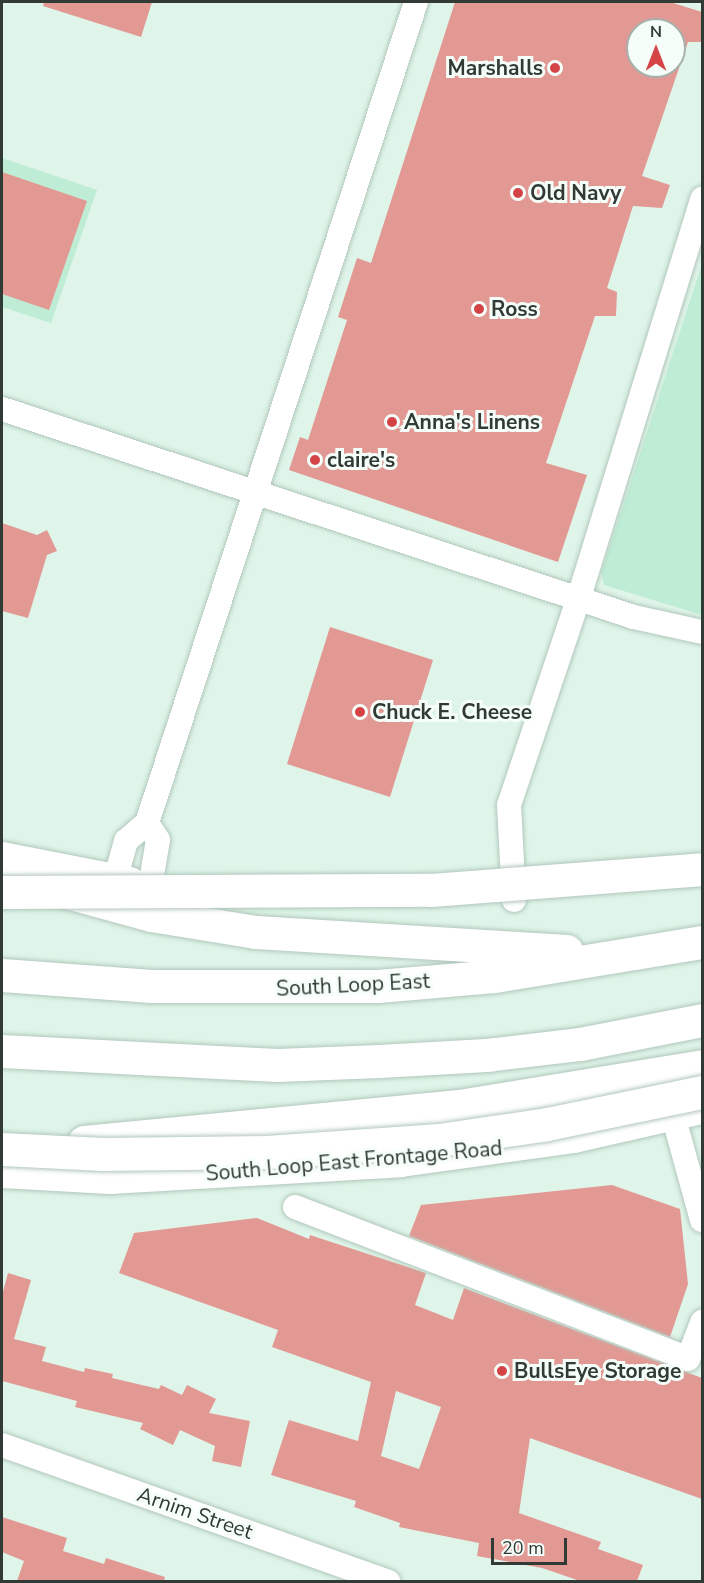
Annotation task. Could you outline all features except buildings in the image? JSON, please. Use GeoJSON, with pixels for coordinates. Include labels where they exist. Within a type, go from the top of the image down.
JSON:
{"type":"FeatureCollection","features":[{"type":"Feature","properties":{"kind":"highway"},"geometry":{"type":"LineString","coordinates":[[2,892],[431,890],[702,868]]}},
{"type":"Feature","properties":{"kind":"highway"},"geometry":{"type":"LineString","coordinates":[[2,874],[151,915],[256,932],[633,956]]}},
{"type":"Feature","properties":{"kind":"highway","name":"South Loop East"},"geometry":{"type":"LineString","coordinates":[[2,975],[152,987],[378,986],[494,976],[633,956],[702,942]]}},
{"type":"Feature","properties":{"kind":"highway"},"geometry":{"type":"LineString","coordinates":[[2,1051],[277,1065],[379,1061],[486,1055],[580,1044],[702,1020]]}},
{"type":"Feature","properties":{"kind":"highway"},"geometry":{"type":"LineString","coordinates":[[2,1150],[459,1106],[702,1066]]}},
{"type":"Feature","properties":{"kind":"highway"},"geometry":{"type":"LineString","coordinates":[[2,1150],[103,1154],[267,1152],[439,1140],[547,1124],[702,1092]]}},
{"type":"Feature","properties":{"kind":"main road"},"geometry":{"type":"LineString","coordinates":[[2,858],[150,887],[336,901],[514,900],[628,884],[702,868]]}},
{"type":"Feature","properties":{"kind":"main road","name":"South Loop East Frontage Road"},"geometry":{"type":"LineString","coordinates":[[2,1172],[110,1178],[333,1167],[488,1150],[688,1112]]}},
{"type":"Feature","properties":{"kind":"street"},"geometry":{"type":"LineString","coordinates":[[115,880],[126,840],[147,823],[257,495],[416,2]]}},
{"type":"Feature","properties":{"kind":"street"},"geometry":{"type":"LineString","coordinates":[[514,900],[509,805],[579,597],[702,199]]}},
{"type":"Feature","properties":{"kind":"street"},"geometry":{"type":"LineString","coordinates":[[2,409],[257,495],[579,597],[634,617],[702,632]]}},
{"type":"Feature","properties":{"kind":"street"},"geometry":{"type":"LineString","coordinates":[[147,823],[158,840],[150,887]]}},
{"type":"Feature","properties":{"kind":"street"},"geometry":{"type":"LineString","coordinates":[[688,1112],[702,1220]]}},
{"type":"Feature","properties":{"kind":"street"},"geometry":{"type":"LineString","coordinates":[[295,1207],[688,1359],[702,1322]]}},
{"type":"Feature","properties":{"kind":"street","name":"Arnim Street"},"geometry":{"type":"LineString","coordinates":[[2,1445],[388,1581]]}},
{"type":"Feature","properties":{"kind":"green space"},"geometry":{"type":"Polygon","coordinates":[[[2,158],[97,190],[51,323],[2,307],[2,158]]]}},
{"type":"Feature","properties":{"kind":"green space"},"geometry":{"type":"Polygon","coordinates":[[[702,264],[702,615],[604,585],[601,573],[702,264]]]}},
{"type":"Feature","properties":{"kind":"place","name":"Marshalls"},"geometry":{"type":"Point","coordinates":[555,68]}},
{"type":"Feature","properties":{"kind":"place","name":"Old Navy"},"geometry":{"type":"Point","coordinates":[518,193]}},
{"type":"Feature","properties":{"kind":"place","name":"Ross"},"geometry":{"type":"Point","coordinates":[479,309]}},
{"type":"Feature","properties":{"kind":"place","name":"Anna's Linens"},"geometry":{"type":"Point","coordinates":[392,422]}},
{"type":"Feature","properties":{"kind":"place","name":"claire's"},"geometry":{"type":"Point","coordinates":[315,460]}},
{"type":"Feature","properties":{"kind":"place","name":"Chuck E. Cheese"},"geometry":{"type":"Point","coordinates":[360,712]}},
{"type":"Feature","properties":{"kind":"place","name":"BullsEye Storage"},"geometry":{"type":"Point","coordinates":[502,1371]}}]}
